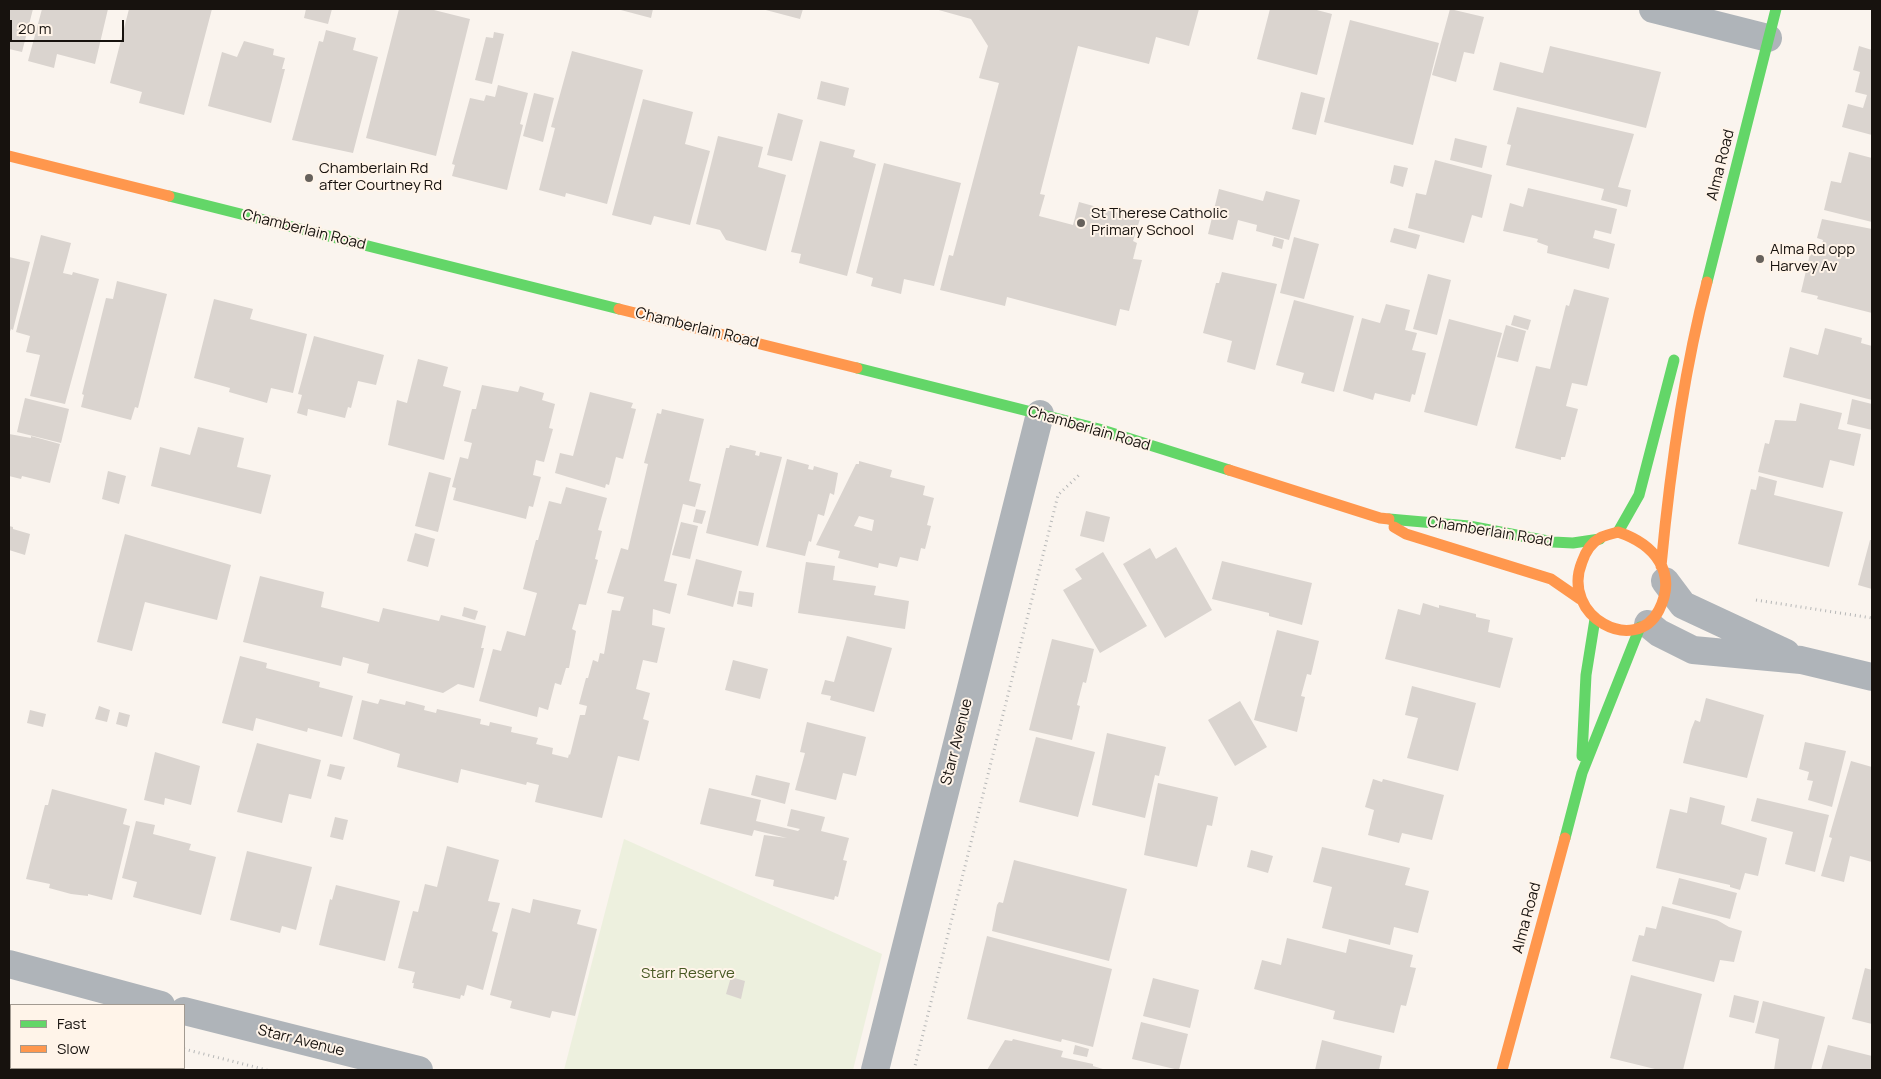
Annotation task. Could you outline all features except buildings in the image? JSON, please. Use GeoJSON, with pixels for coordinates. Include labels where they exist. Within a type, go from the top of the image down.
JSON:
{"type":"FeatureCollection","features":[{"type":"Feature","properties":{"kind":"street"},"geometry":{"type":"LineString","coordinates":[[1653,9],[1768,38]]}},
{"type":"Feature","properties":{"kind":"street","name":"Alma Road"},"geometry":{"type":"LineString","coordinates":[[1663,573],[1666,516],[1695,328],[1776,9]]}},
{"type":"Feature","properties":{"kind":"street","name":"Chamberlain Road"},"geometry":{"type":"LineString","coordinates":[[9,156],[1099,429],[1380,518],[1469,526],[1553,542],[1573,543],[1600,539]]}},
{"type":"Feature","properties":{"kind":"street","name":"Alma Road"},"geometry":{"type":"LineString","coordinates":[[1618,532],[1639,495],[1677,349],[1695,328]]}},
{"type":"Feature","properties":{"kind":"street","name":"Starr Avenue"},"geometry":{"type":"LineString","coordinates":[[875,1070],[1040,414]]}},
{"type":"Feature","properties":{"kind":"street","name":"Chamberlain Road"},"geometry":{"type":"LineString","coordinates":[[1380,518],[1406,534],[1551,579],[1580,599]]}},
{"type":"Feature","properties":{"kind":"street"},"geometry":{"type":"LineString","coordinates":[[1663,573],[1664,598],[1657,615],[1644,626],[1629,630],[1611,628],[1594,619],[1580,599],[1577,578],[1588,549],[1600,539],[1618,532],[1642,541],[1656,553],[1663,573],[1683,605],[1801,660]]}},
{"type":"Feature","properties":{"kind":"street","name":"Alma Road"},"geometry":{"type":"LineString","coordinates":[[1582,773],[1586,675],[1594,619]]}},
{"type":"Feature","properties":{"kind":"street"},"geometry":{"type":"LineString","coordinates":[[1644,626],[1693,650],[1801,660],[1872,677]]}},
{"type":"Feature","properties":{"kind":"street","name":"Alma Road"},"geometry":{"type":"LineString","coordinates":[[1502,1070],[1582,773],[1644,626]]}},
{"type":"Feature","properties":{"kind":"street"},"geometry":{"type":"LineString","coordinates":[[9,964],[156,1004]]}},
{"type":"Feature","properties":{"kind":"street","name":"Starr Avenue"},"geometry":{"type":"LineString","coordinates":[[185,1011],[419,1070]]}},
{"type":"Feature","properties":{"kind":"path"},"geometry":{"type":"LineString","coordinates":[[914,1070],[1058,496],[1079,475]]}},
{"type":"Feature","properties":{"kind":"path"},"geometry":{"type":"LineString","coordinates":[[1754,600],[1872,618]]}},
{"type":"Feature","properties":{"kind":"path"},"geometry":{"type":"LineString","coordinates":[[185,1048],[267,1070]]}},
{"type":"Feature","properties":{"kind":"green space","name":"Starr Reserve"},"geometry":{"type":"Polygon","coordinates":[[[624,839],[882,954],[853,1070],[564,1070],[624,839]]]}},
{"type":"Feature","properties":{"kind":"traffic: fast"},"geometry":{"type":"LineString","coordinates":[[1707,282],[1776,9]]}},
{"type":"Feature","properties":{"kind":"traffic: fast"},"geometry":{"type":"LineString","coordinates":[[169,196],[619,309]]}},
{"type":"Feature","properties":{"kind":"traffic: fast"},"geometry":{"type":"LineString","coordinates":[[1618,532],[1639,495],[1674,360]]}},
{"type":"Feature","properties":{"kind":"traffic: fast"},"geometry":{"type":"LineString","coordinates":[[857,368],[1099,429],[1229,470]]}},
{"type":"Feature","properties":{"kind":"traffic: fast"},"geometry":{"type":"LineString","coordinates":[[1389,519],[1469,526],[1553,542],[1573,543],[1600,539]]}},
{"type":"Feature","properties":{"kind":"traffic: fast"},"geometry":{"type":"LineString","coordinates":[[1582,756],[1586,675],[1595,619]]}},
{"type":"Feature","properties":{"kind":"traffic: fast"},"geometry":{"type":"LineString","coordinates":[[1565,838],[1582,773],[1640,627]]}},
{"type":"Feature","properties":{"kind":"traffic: slow"},"geometry":{"type":"LineString","coordinates":[[9,156],[169,196]]}},
{"type":"Feature","properties":{"kind":"traffic: slow"},"geometry":{"type":"LineString","coordinates":[[1661,566],[1678,423],[1691,352],[1707,282]]}},
{"type":"Feature","properties":{"kind":"traffic: slow"},"geometry":{"type":"LineString","coordinates":[[619,309],[857,368]]}},
{"type":"Feature","properties":{"kind":"traffic: slow"},"geometry":{"type":"LineString","coordinates":[[1229,470],[1380,518],[1389,519]]}},
{"type":"Feature","properties":{"kind":"traffic: slow"},"geometry":{"type":"LineString","coordinates":[[1394,527],[1406,534],[1551,579],[1580,599]]}},
{"type":"Feature","properties":{"kind":"traffic: slow"},"geometry":{"type":"LineString","coordinates":[[1618,532],[1631,537],[1652,552],[1664,572],[1666,583],[1659,610],[1648,623],[1634,630],[1619,630],[1604,624],[1591,613],[1582,599],[1578,582],[1582,562],[1591,545],[1602,537],[1618,532]]}},
{"type":"Feature","properties":{"kind":"traffic: slow"},"geometry":{"type":"LineString","coordinates":[[1502,1070],[1565,838]]}},
{"type":"Feature","properties":{"kind":"place","name":"Chamberlain Rd after Courtney Rd"},"geometry":{"type":"Point","coordinates":[309,178]}},
{"type":"Feature","properties":{"kind":"place","name":"St Therese Catholic Primary School"},"geometry":{"type":"Point","coordinates":[1081,223]}},
{"type":"Feature","properties":{"kind":"place","name":"Alma Rd opp Harvey Av"},"geometry":{"type":"Point","coordinates":[1760,259]}}]}
